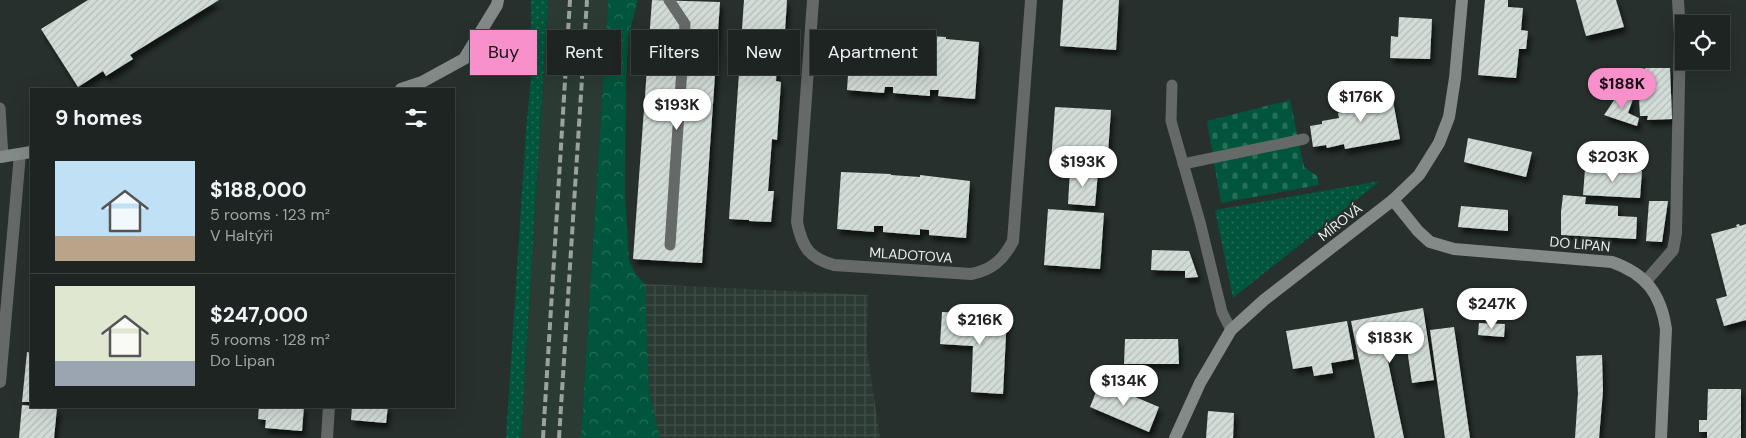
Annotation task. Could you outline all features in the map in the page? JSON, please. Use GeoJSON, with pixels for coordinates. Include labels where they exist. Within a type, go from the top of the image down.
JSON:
{"type":"FeatureCollection","features":[{"type":"Feature","properties":{"kind":"street"},"geometry":{"type":"LineString","coordinates":[[404,88],[422,82],[464,59],[497,5],[498,0]]}},
{"type":"Feature","properties":{"kind":"street","name":"MLADOTOVA"},"geometry":{"type":"LineString","coordinates":[[813,0],[797,222],[801,240],[809,252],[822,261],[834,265],[971,274],[993,267],[1006,255],[1013,241],[1031,0]]}},
{"type":"Feature","properties":{"kind":"street","name":"MÍROVÁ"},"geometry":{"type":"LineString","coordinates":[[1175,438],[1200,383],[1231,330],[1264,300],[1393,200],[1419,175],[1439,143],[1449,117],[1455,78],[1462,0]]}},
{"type":"Feature","properties":{"kind":"street"},"geometry":{"type":"LineString","coordinates":[[1646,281],[1672,250],[1676,233],[1680,34],[1678,0]]}},
{"type":"Feature","properties":{"kind":"street"},"geometry":{"type":"LineString","coordinates":[[0,382],[26,153],[1,157]]}},
{"type":"Feature","properties":{"kind":"street","name":"DO LIPAN"},"geometry":{"type":"LineString","coordinates":[[1393,200],[1418,231],[1430,242],[1454,249],[1612,262],[1633,271],[1646,281],[1657,297],[1664,313],[1666,329],[1661,438]]}},
{"type":"Feature","properties":{"kind":"street"},"geometry":{"type":"LineString","coordinates":[[327,438],[329,408]]}},
{"type":"Feature","properties":{"kind":"lane"},"geometry":{"type":"LineString","coordinates":[[669,0],[685,24],[670,245]]}},
{"type":"Feature","properties":{"kind":"lane"},"geometry":{"type":"LineString","coordinates":[[1172,85],[1170,121],[1200,222],[1222,312],[1231,330]]}},
{"type":"Feature","properties":{"kind":"lane"},"geometry":{"type":"LineString","coordinates":[[0,108],[1,157]]}},
{"type":"Feature","properties":{"kind":"lane"},"geometry":{"type":"LineString","coordinates":[[1183,164],[1304,139]]}},
{"type":"Feature","properties":{"kind":"shaded area"},"geometry":{"type":"Polygon","coordinates":[[[548,0],[608,0],[606,30],[547,30],[547,75],[603,75],[581,438],[521,438],[548,0]]]}},
{"type":"Feature","properties":{"kind":"shaded area"},"geometry":{"type":"Polygon","coordinates":[[[645,284],[868,295],[867,350],[880,438],[660,438],[649,391],[645,284]]]}},
{"type":"Feature","properties":{"kind":"green space"},"geometry":{"type":"Polygon","coordinates":[[[531,0],[548,0],[521,438],[506,438],[526,131],[531,75],[537,75],[537,30],[531,30],[531,0]]]}},
{"type":"Feature","properties":{"kind":"green space"},"geometry":{"type":"Polygon","coordinates":[[[608,0],[638,0],[628,37],[625,193],[629,261],[635,273],[645,284],[649,391],[660,438],[581,438],[603,75],[621,75],[621,30],[606,30],[608,0]]]}},
{"type":"Feature","properties":{"kind":"green space"},"geometry":{"type":"Polygon","coordinates":[[[1290,100],[1304,167],[1317,176],[1319,185],[1221,203],[1207,121],[1290,100]]]}},
{"type":"Feature","properties":{"kind":"green space"},"geometry":{"type":"Polygon","coordinates":[[[1380,181],[1233,298],[1215,210],[1380,181]]]}},
{"type":"Feature","properties":{"kind":"building"},"geometry":{"type":"Polygon","coordinates":[[[88,0],[219,0],[130,55],[133,59],[106,76],[103,71],[78,87],[41,29],[88,0]]]}},
{"type":"Feature","properties":{"kind":"building"},"geometry":{"type":"Polygon","coordinates":[[[652,0],[720,2],[718,31],[650,30],[652,0]]]}},
{"type":"Feature","properties":{"kind":"building"},"geometry":{"type":"Polygon","coordinates":[[[744,0],[787,0],[785,30],[742,30],[744,0]]]}},
{"type":"Feature","properties":{"kind":"building"},"geometry":{"type":"Polygon","coordinates":[[[1063,0],[1119,0],[1116,50],[1060,46],[1063,0]]]}},
{"type":"Feature","properties":{"kind":"building"},"geometry":{"type":"Polygon","coordinates":[[[1485,0],[1508,0],[1508,7],[1523,8],[1521,30],[1528,31],[1526,49],[1519,49],[1516,78],[1478,75],[1485,0]]]}},
{"type":"Feature","properties":{"kind":"building"},"geometry":{"type":"Polygon","coordinates":[[[1576,0],[1616,0],[1624,27],[1586,36],[1576,0]]]}},
{"type":"Feature","properties":{"kind":"building"},"geometry":{"type":"Polygon","coordinates":[[[1399,17],[1432,19],[1430,59],[1390,58],[1391,36],[1398,37],[1399,17]]]}},
{"type":"Feature","properties":{"kind":"building"},"geometry":{"type":"Polygon","coordinates":[[[936,36],[979,42],[975,99],[938,96],[939,90],[930,90],[930,96],[893,93],[893,87],[885,87],[884,93],[847,90],[848,75],[936,75],[936,36]]]}},
{"type":"Feature","properties":{"kind":"building"},"geometry":{"type":"Polygon","coordinates":[[[1645,68],[1670,68],[1672,119],[1647,120],[1648,116],[1640,116],[1638,79],[1646,79],[1645,68]]]}},
{"type":"Feature","properties":{"kind":"building"},"geometry":{"type":"Polygon","coordinates":[[[646,75],[715,75],[702,263],[633,259],[646,75]]]}},
{"type":"Feature","properties":{"kind":"building"},"geometry":{"type":"Polygon","coordinates":[[[739,75],[776,75],[776,81],[781,82],[777,140],[772,139],[768,191],[774,191],[771,222],[729,219],[739,75]]]}},
{"type":"Feature","properties":{"kind":"building"},"geometry":{"type":"Polygon","coordinates":[[[1387,86],[1390,102],[1393,101],[1400,139],[1345,149],[1344,144],[1327,148],[1326,145],[1313,147],[1310,126],[1322,124],[1322,121],[1339,118],[1338,113],[1363,108],[1360,91],[1387,86]]]}},
{"type":"Feature","properties":{"kind":"building"},"geometry":{"type":"Polygon","coordinates":[[[1619,93],[1633,99],[1628,113],[1639,118],[1637,126],[1604,115],[1619,93]]]}},
{"type":"Feature","properties":{"kind":"building"},"geometry":{"type":"Polygon","coordinates":[[[1055,107],[1111,110],[1107,167],[1051,162],[1055,107]]]}},
{"type":"Feature","properties":{"kind":"building"},"geometry":{"type":"Polygon","coordinates":[[[1468,138],[1532,152],[1526,177],[1464,162],[1468,138]]]}},
{"type":"Feature","properties":{"kind":"building"},"geometry":{"type":"Polygon","coordinates":[[[1585,169],[1642,171],[1640,198],[1583,195],[1585,169]]]}},
{"type":"Feature","properties":{"kind":"building"},"geometry":{"type":"Polygon","coordinates":[[[1070,170],[1098,172],[1095,206],[1068,204],[1070,170]]]}},
{"type":"Feature","properties":{"kind":"building"},"geometry":{"type":"Polygon","coordinates":[[[841,172],[920,177],[920,175],[970,181],[966,238],[929,235],[929,230],[920,229],[920,235],[883,232],[883,226],[874,226],[874,232],[837,229],[841,172]]]}},
{"type":"Feature","properties":{"kind":"building"},"geometry":{"type":"Polygon","coordinates":[[[1563,195],[1586,197],[1585,204],[1618,206],[1618,216],[1637,217],[1636,239],[1561,235],[1563,195]]]}},
{"type":"Feature","properties":{"kind":"building"},"geometry":{"type":"Polygon","coordinates":[[[1649,201],[1668,201],[1662,242],[1646,241],[1649,201]]]}},
{"type":"Feature","properties":{"kind":"building"},"geometry":{"type":"Polygon","coordinates":[[[1461,206],[1508,210],[1508,231],[1458,227],[1461,206]]]}},
{"type":"Feature","properties":{"kind":"building"},"geometry":{"type":"Polygon","coordinates":[[[1048,209],[1104,213],[1100,269],[1044,265],[1048,209]]]}},
{"type":"Feature","properties":{"kind":"building"},"geometry":{"type":"Polygon","coordinates":[[[1739,224],[1740,226],[1746,224],[1746,320],[1724,326],[1716,299],[1727,296],[1711,234],[1737,227],[1736,225],[1739,224]]]}},
{"type":"Feature","properties":{"kind":"building"},"geometry":{"type":"Polygon","coordinates":[[[1152,250],[1189,251],[1198,277],[1185,278],[1185,271],[1151,270],[1152,250]]]}},
{"type":"Feature","properties":{"kind":"building"},"geometry":{"type":"Polygon","coordinates":[[[1423,308],[1434,380],[1412,383],[1405,335],[1383,338],[1404,438],[1375,438],[1351,321],[1423,308]]]}},
{"type":"Feature","properties":{"kind":"building"},"geometry":{"type":"Polygon","coordinates":[[[942,312],[1007,315],[1003,394],[971,392],[973,346],[940,344],[942,312]]]}},
{"type":"Feature","properties":{"kind":"building"},"geometry":{"type":"Polygon","coordinates":[[[1347,321],[1354,359],[1331,363],[1333,373],[1314,376],[1312,366],[1293,369],[1286,331],[1347,321]]]}},
{"type":"Feature","properties":{"kind":"building"},"geometry":{"type":"Polygon","coordinates":[[[1479,323],[1505,324],[1504,337],[1478,335],[1479,323]]]}},
{"type":"Feature","properties":{"kind":"building"},"geometry":{"type":"Polygon","coordinates":[[[1454,327],[1470,438],[1445,438],[1430,330],[1454,327]]]}},
{"type":"Feature","properties":{"kind":"building"},"geometry":{"type":"Polygon","coordinates":[[[1125,339],[1178,339],[1179,364],[1124,364],[1125,339]]]}},
{"type":"Feature","properties":{"kind":"building"},"geometry":{"type":"Polygon","coordinates":[[[27,352],[30,353],[30,402],[22,402],[27,352]]]}},
{"type":"Feature","properties":{"kind":"building"},"geometry":{"type":"Polygon","coordinates":[[[1602,355],[1603,391],[1599,438],[1575,438],[1578,393],[1576,356],[1602,355]]]}},
{"type":"Feature","properties":{"kind":"building"},"geometry":{"type":"Polygon","coordinates":[[[1100,382],[1159,407],[1149,432],[1090,407],[1100,382]]]}},
{"type":"Feature","properties":{"kind":"building"},"geometry":{"type":"Polygon","coordinates":[[[1708,389],[1741,389],[1741,438],[1707,438],[1707,432],[1699,432],[1699,420],[1707,420],[1708,389]]]}},
{"type":"Feature","properties":{"kind":"building"},"geometry":{"type":"Polygon","coordinates":[[[22,405],[30,406],[30,408],[57,408],[54,438],[19,438],[22,405]]]}},
{"type":"Feature","properties":{"kind":"building"},"geometry":{"type":"Polygon","coordinates":[[[259,408],[304,408],[302,431],[265,428],[266,420],[258,419],[259,408]]]}},
{"type":"Feature","properties":{"kind":"building"},"geometry":{"type":"Polygon","coordinates":[[[352,408],[388,408],[386,423],[351,420],[352,408]]]}},
{"type":"Feature","properties":{"kind":"building"},"geometry":{"type":"Polygon","coordinates":[[[1208,411],[1234,413],[1233,438],[1206,438],[1208,411]]]}},
{"type":"Feature","properties":{"kind":"railway"},"geometry":{"type":"LineString","coordinates":[[543,438],[570,0]]}},
{"type":"Feature","properties":{"kind":"railway"},"geometry":{"type":"LineString","coordinates":[[559,438],[587,0]]}}]}
